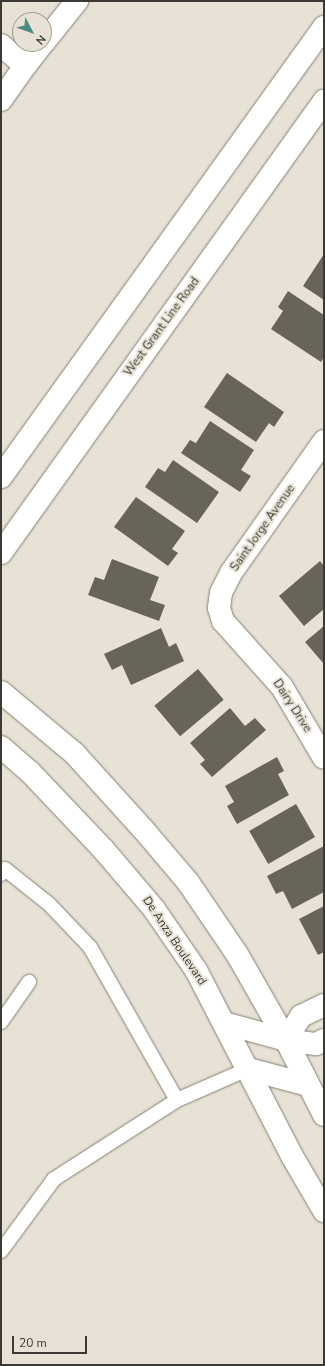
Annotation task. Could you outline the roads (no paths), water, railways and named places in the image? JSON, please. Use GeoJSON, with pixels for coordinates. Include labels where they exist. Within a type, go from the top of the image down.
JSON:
{"type":"FeatureCollection","features":[{"type":"Feature","properties":{"kind":"street"},"geometry":{"type":"LineString","coordinates":[[52,32],[76,1]]}},
{"type":"Feature","properties":{"kind":"street"},"geometry":{"type":"LineString","coordinates":[[1,477],[324,27]]}},
{"type":"Feature","properties":{"kind":"street"},"geometry":{"type":"LineString","coordinates":[[1,45],[25,66]]}},
{"type":"Feature","properties":{"kind":"street"},"geometry":{"type":"LineString","coordinates":[[1,100],[36,52]]}},
{"type":"Feature","properties":{"kind":"street","name":"West Grant Line Road"},"geometry":{"type":"LineString","coordinates":[[1,553],[324,101]]}},
{"type":"Feature","properties":{"kind":"street","name":"Saint Jorge Avenue"},"geometry":{"type":"LineString","coordinates":[[223,621],[219,608],[221,593],[231,573],[324,441]]}},
{"type":"Feature","properties":{"kind":"street","name":"Dairy Drive"},"geometry":{"type":"LineString","coordinates":[[223,621],[282,687],[324,758]]}},
{"type":"Feature","properties":{"kind":"street"},"geometry":{"type":"LineString","coordinates":[[1,692],[74,753],[143,829],[188,882],[237,954],[286,1040],[324,1115]]}},
{"type":"Feature","properties":{"kind":"street","name":"De Anza Boulevard"},"geometry":{"type":"LineString","coordinates":[[1,747],[29,771],[82,826],[154,909],[196,970],[292,1156],[324,1210]]}},
{"type":"Feature","properties":{"kind":"street"},"geometry":{"type":"LineString","coordinates":[[286,1040],[301,1016],[324,1004]]}},
{"type":"Feature","properties":{"kind":"street"},"geometry":{"type":"LineString","coordinates":[[224,1023],[286,1040],[316,1044],[324,1040]]}},
{"type":"Feature","properties":{"kind":"street"},"geometry":{"type":"LineString","coordinates":[[248,1070],[308,1085]]}},
{"type":"Feature","properties":{"kind":"lane"},"geometry":{"type":"LineString","coordinates":[[1,874],[5,869],[49,904],[90,947],[177,1100]]}},
{"type":"Feature","properties":{"kind":"lane"},"geometry":{"type":"LineString","coordinates":[[1,1022],[29,982]]}},
{"type":"Feature","properties":{"kind":"lane"},"geometry":{"type":"LineString","coordinates":[[1,1251],[54,1179],[177,1100],[248,1070]]}}]}
